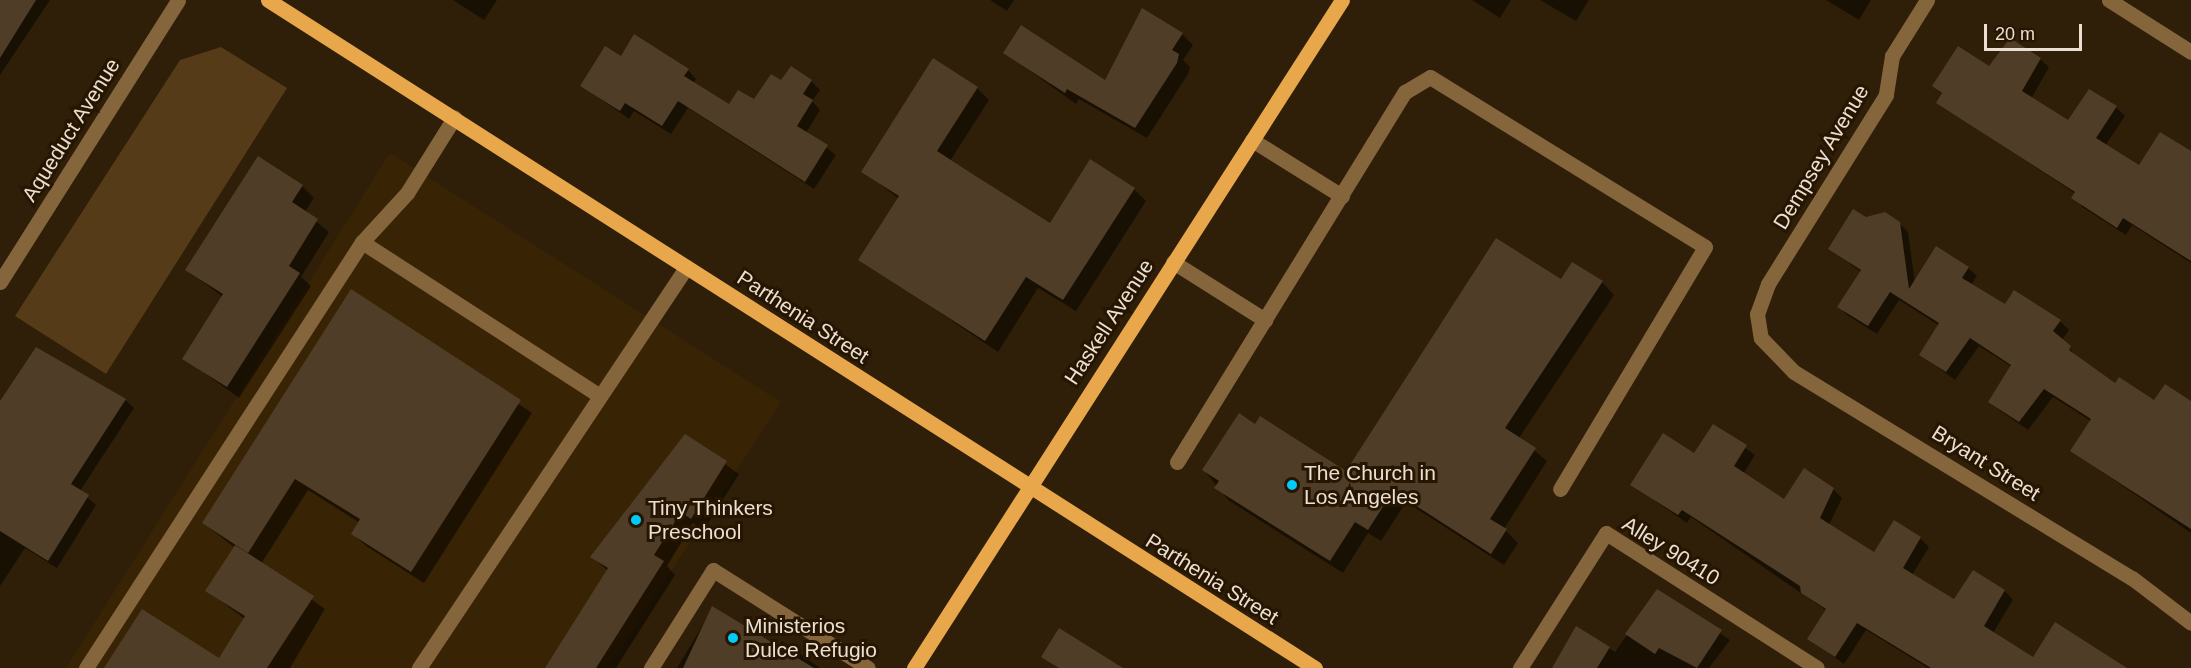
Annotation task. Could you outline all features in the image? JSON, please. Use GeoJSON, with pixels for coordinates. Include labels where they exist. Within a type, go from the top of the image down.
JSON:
{"type":"FeatureCollection","features":[{"type":"Feature","properties":{"kind":"main road","name":"Parthenia Street"},"geometry":{"type":"LineString","coordinates":[[268,0],[1309,666]]}},
{"type":"Feature","properties":{"kind":"main road","name":"Haskell Avenue"},"geometry":{"type":"LineString","coordinates":[[914,668],[1342,0]]}},
{"type":"Feature","properties":{"kind":"street","name":"Aqueduct Avenue"},"geometry":{"type":"LineString","coordinates":[[0,282],[178,0]]}},
{"type":"Feature","properties":{"kind":"street","name":"Dempsey Avenue"},"geometry":{"type":"LineString","coordinates":[[1761,338],[1757,314],[1768,284],[1886,95],[1892,56],[1927,0]]}},
{"type":"Feature","properties":{"kind":"street"},"geometry":{"type":"LineString","coordinates":[[2109,0],[2191,52]]}},
{"type":"Feature","properties":{"kind":"street"},"geometry":{"type":"LineString","coordinates":[[1177,462],[1405,92],[1430,77],[1705,247],[1560,489]]}},
{"type":"Feature","properties":{"kind":"street"},"geometry":{"type":"LineString","coordinates":[[86,668],[362,242],[407,193],[454,118]]}},
{"type":"Feature","properties":{"kind":"street"},"geometry":{"type":"LineString","coordinates":[[1252,140],[1342,196]]}},
{"type":"Feature","properties":{"kind":"street"},"geometry":{"type":"LineString","coordinates":[[362,242],[600,396]]}},
{"type":"Feature","properties":{"kind":"street"},"geometry":{"type":"LineString","coordinates":[[1173,262],[1265,320]]}},
{"type":"Feature","properties":{"kind":"street"},"geometry":{"type":"LineString","coordinates":[[419,668],[687,267]]}},
{"type":"Feature","properties":{"kind":"street","name":"Bryant Street"},"geometry":{"type":"LineString","coordinates":[[1761,338],[1794,372],[2132,578],[2191,623]]}},
{"type":"Feature","properties":{"kind":"street","name":"Alley 90410"},"geometry":{"type":"LineString","coordinates":[[1520,668],[1605,533],[1817,668]]}},
{"type":"Feature","properties":{"kind":"street"},"geometry":{"type":"LineString","coordinates":[[651,668],[713,570],[868,668]]}},
{"type":"Feature","properties":{"kind":"shaded area"},"geometry":{"type":"Polygon","coordinates":[[[221,47],[287,88],[106,374],[15,316],[180,60],[221,47]]]}},
{"type":"Feature","properties":{"kind":"shaded area"},"geometry":{"type":"Polygon","coordinates":[[[390,153],[781,402],[608,668],[66,668],[390,153]]]}},
{"type":"Feature","properties":{"kind":"building"},"geometry":{"type":"Polygon","coordinates":[[[0,0],[36,0],[0,58],[0,0]]]}},
{"type":"Feature","properties":{"kind":"building"},"geometry":{"type":"Polygon","coordinates":[[[1142,8],[1183,33],[1172,50],[1179,54],[1177,63],[1135,128],[1067,89],[1065,93],[1003,53],[1021,25],[1105,80],[1142,8]]]}},
{"type":"Feature","properties":{"kind":"building"},"geometry":{"type":"Polygon","coordinates":[[[634,34],[689,69],[684,76],[729,104],[738,90],[754,99],[771,74],[781,80],[791,66],[812,80],[803,94],[813,100],[797,126],[828,145],[805,182],[678,101],[662,126],[625,103],[620,111],[580,86],[605,46],[621,56],[634,34]]]}},
{"type":"Feature","properties":{"kind":"building"},"geometry":{"type":"Polygon","coordinates":[[[2010,38],[2041,58],[2022,91],[2068,120],[2089,89],[2117,106],[2096,138],[2139,165],[2160,132],[2191,151],[2191,261],[2123,218],[2117,228],[2071,198],[2075,192],[1936,103],[1942,93],[1932,86],[1958,46],[1989,66],[2010,38]]]}},
{"type":"Feature","properties":{"kind":"building"},"geometry":{"type":"Polygon","coordinates":[[[933,58],[978,87],[937,151],[974,175],[1050,223],[1090,159],[1135,188],[1063,300],[1026,277],[985,341],[858,260],[899,196],[861,172],[933,58]]]}},
{"type":"Feature","properties":{"kind":"building"},"geometry":{"type":"Polygon","coordinates":[[[258,156],[303,185],[292,202],[318,219],[289,266],[300,273],[227,387],[182,359],[223,294],[185,270],[258,156]]]}},
{"type":"Feature","properties":{"kind":"building"},"geometry":{"type":"Polygon","coordinates":[[[1853,209],[1866,217],[1885,212],[1900,222],[1909,289],[1936,246],[1969,267],[1962,278],[2005,304],[2014,290],[2061,320],[2053,331],[2071,346],[2069,350],[2115,383],[2119,377],[2154,400],[2165,384],[2191,401],[2191,529],[2070,451],[2091,419],[2044,389],[2019,422],[1988,402],[2011,365],[1970,338],[1946,372],[1919,355],[1939,323],[1890,292],[1868,326],[1837,307],[1861,270],[1828,249],[1853,209]]]}},
{"type":"Feature","properties":{"kind":"building"},"geometry":{"type":"Polygon","coordinates":[[[1496,238],[1561,279],[1572,262],[1603,281],[1505,428],[1536,448],[1490,519],[1507,529],[1491,554],[1393,491],[1368,530],[1355,522],[1330,561],[1214,488],[1219,481],[1202,470],[1239,413],[1255,424],[1260,416],[1346,471],[1496,238]]]}},
{"type":"Feature","properties":{"kind":"building"},"geometry":{"type":"Polygon","coordinates":[[[351,289],[521,400],[411,572],[351,534],[360,519],[295,479],[248,553],[202,523],[351,289]]]}},
{"type":"Feature","properties":{"kind":"building"},"geometry":{"type":"Polygon","coordinates":[[[36,347],[126,399],[71,484],[89,495],[48,561],[0,531],[0,401],[36,347]]]}},
{"type":"Feature","properties":{"kind":"building"},"geometry":{"type":"Polygon","coordinates":[[[1713,424],[1747,445],[1734,466],[1784,499],[1804,468],[1834,488],[1820,518],[1874,552],[1894,520],[1921,537],[1903,568],[1954,599],[1973,570],[2005,590],[1984,626],[2033,657],[2055,622],[2127,668],[1931,668],[1857,623],[1835,657],[1807,639],[1826,609],[1801,593],[1800,586],[1682,510],[1678,515],[1630,485],[1663,433],[1694,453],[1713,424]]]}},
{"type":"Feature","properties":{"kind":"building"},"geometry":{"type":"Polygon","coordinates":[[[685,434],[727,461],[691,519],[681,512],[654,555],[664,561],[596,668],[545,668],[608,568],[590,557],[685,434]]]}},
{"type":"Feature","properties":{"kind":"building"},"geometry":{"type":"Polygon","coordinates":[[[235,545],[314,596],[267,668],[104,668],[142,609],[219,658],[245,616],[205,591],[235,545]]]}},
{"type":"Feature","properties":{"kind":"building"},"geometry":{"type":"Polygon","coordinates":[[[1657,589],[1722,630],[1697,668],[1659,648],[1655,654],[1625,634],[1657,589]]]}},
{"type":"Feature","properties":{"kind":"building","name":"Ministerios Dulce Refugio"},"geometry":{"type":"Polygon","coordinates":[[[712,606],[814,668],[683,668],[712,606]]]}},
{"type":"Feature","properties":{"kind":"building"},"geometry":{"type":"Polygon","coordinates":[[[1576,626],[1610,647],[1597,668],[1552,668],[1576,626]]]}},
{"type":"Feature","properties":{"kind":"building"},"geometry":{"type":"Polygon","coordinates":[[[1059,628],[1123,668],[1059,668],[1041,657],[1059,628]]]}},
{"type":"Feature","properties":{"kind":"place","name":"The Church in Los Angeles"},"geometry":{"type":"Point","coordinates":[1292,485]}},
{"type":"Feature","properties":{"kind":"place","name":"Tiny Thinkers Preschool"},"geometry":{"type":"Point","coordinates":[636,520]}},
{"type":"Feature","properties":{"kind":"place","name":"Ministerios Dulce Refugio"},"geometry":{"type":"Point","coordinates":[733,638]}}]}
